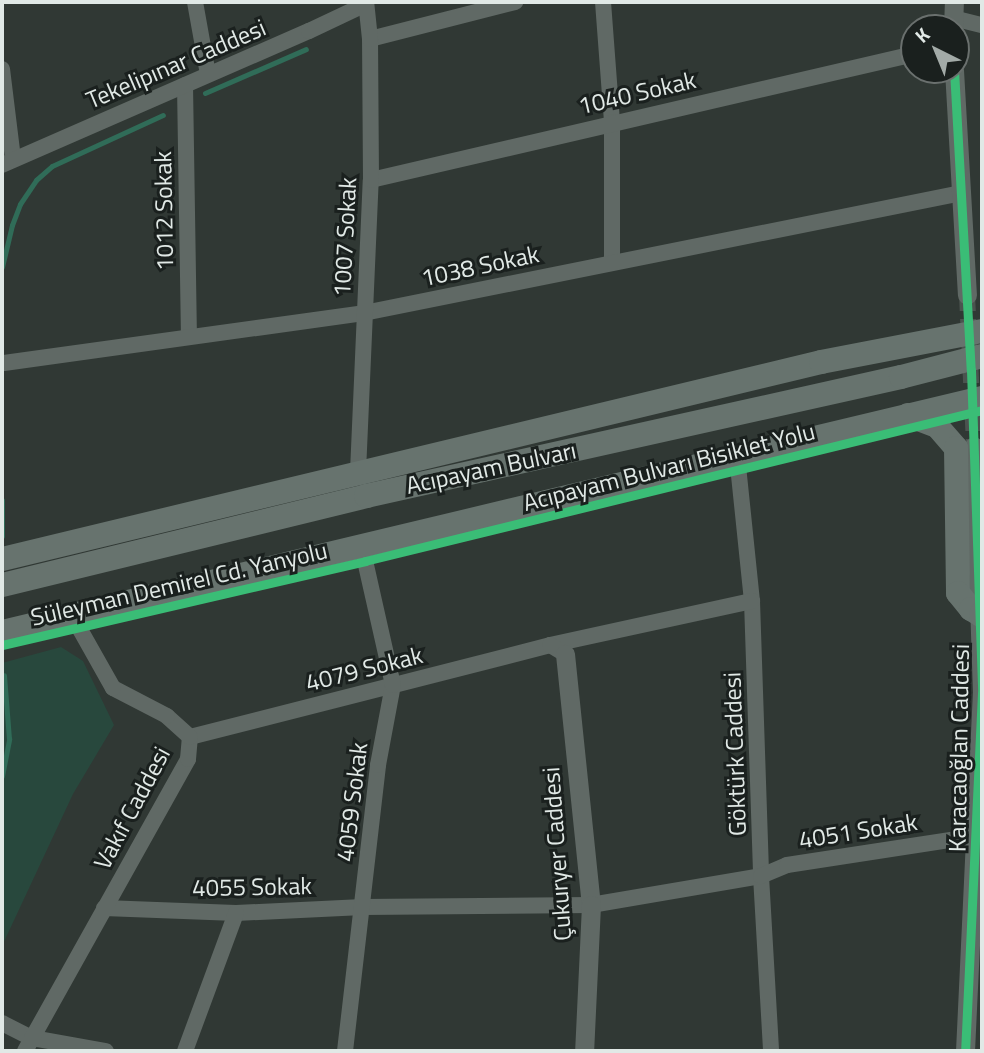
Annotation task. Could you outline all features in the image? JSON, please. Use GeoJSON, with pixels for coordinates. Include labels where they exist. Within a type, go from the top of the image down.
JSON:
{"type":"FeatureCollection","features":[{"type":"Feature","properties":{"kind":"main road"},"geometry":{"type":"LineString","coordinates":[[2,559],[821,362],[982,331]]}},
{"type":"Feature","properties":{"kind":"main road","name":"Acıpayam Bulvarı"},"geometry":{"type":"LineString","coordinates":[[2,585],[366,496],[901,377],[982,356]]}},
{"type":"Feature","properties":{"kind":"main road","name":"Acıpayam Bulvarı"},"geometry":{"type":"LineString","coordinates":[[2,632],[982,398]]}},
{"type":"Feature","properties":{"kind":"main road"},"geometry":{"type":"LineString","coordinates":[[908,415],[937,426],[956,448],[958,593],[971,609],[981,614]]}},
{"type":"Feature","properties":{"kind":"street"},"geometry":{"type":"LineString","coordinates":[[195,2],[208,75]]}},
{"type":"Feature","properties":{"kind":"street"},"geometry":{"type":"LineString","coordinates":[[370,38],[515,2]]}},
{"type":"Feature","properties":{"kind":"street"},"geometry":{"type":"LineString","coordinates":[[603,2],[612,122],[612,262]]}},
{"type":"Feature","properties":{"kind":"street","name":"Tekelipınar Caddesi"},"geometry":{"type":"LineString","coordinates":[[8,162],[309,32],[366,3]]}},
{"type":"Feature","properties":{"kind":"street","name":"1007 Sokak"},"geometry":{"type":"LineString","coordinates":[[358,472],[371,180],[370,38],[366,3]]}},
{"type":"Feature","properties":{"kind":"street","name":"1040 Sokak"},"geometry":{"type":"LineString","coordinates":[[371,180],[900,57]]}},
{"type":"Feature","properties":{"kind":"street"},"geometry":{"type":"LineString","coordinates":[[2,69],[8,162]]}},
{"type":"Feature","properties":{"kind":"street"},"geometry":{"type":"LineString","coordinates":[[955,84],[967,295]]}},
{"type":"Feature","properties":{"kind":"street","name":"1012 Sokak"},"geometry":{"type":"LineString","coordinates":[[185,85],[189,336]]}},
{"type":"Feature","properties":{"kind":"street","name":"1038 Sokak"},"geometry":{"type":"LineString","coordinates":[[4,363],[364,313],[962,193]]}},
{"type":"Feature","properties":{"kind":"street","name":"Karacaoğlan Caddesi"},"geometry":{"type":"LineString","coordinates":[[968,1051],[982,693],[981,558],[974,446]]}},
{"type":"Feature","properties":{"kind":"street","name":"Göktürk Caddesi"},"geometry":{"type":"LineString","coordinates":[[737,456],[752,601],[761,876],[771,1051]]}},
{"type":"Feature","properties":{"kind":"street","name":"4059 Sokak"},"geometry":{"type":"LineString","coordinates":[[345,1051],[378,765],[393,685],[365,561]]}},
{"type":"Feature","properties":{"kind":"street","name":"4079 Sokak"},"geometry":{"type":"LineString","coordinates":[[190,737],[393,685],[557,649],[752,601]]}},
{"type":"Feature","properties":{"kind":"street","name":"Vakıf Caddesi"},"geometry":{"type":"LineString","coordinates":[[28,1044],[188,759],[190,737],[167,716],[113,688],[78,626],[76,615]]}},
{"type":"Feature","properties":{"kind":"street","name":"Çukuryer Caddesi"},"geometry":{"type":"LineString","coordinates":[[557,649],[591,905],[584,1051]]}},
{"type":"Feature","properties":{"kind":"street","name":"4051 Sokak"},"geometry":{"type":"LineString","coordinates":[[761,876],[787,865],[976,836]]}},
{"type":"Feature","properties":{"kind":"street","name":"4055 Sokak"},"geometry":{"type":"LineString","coordinates":[[104,908],[236,913],[363,907],[591,905],[761,876]]}},
{"type":"Feature","properties":{"kind":"street"},"geometry":{"type":"LineString","coordinates":[[184,1051],[236,913]]}},
{"type":"Feature","properties":{"kind":"street"},"geometry":{"type":"LineString","coordinates":[[2,1023],[28,1044],[106,1051]]}},
{"type":"Feature","properties":{"kind":"green space"},"geometry":{"type":"Polygon","coordinates":[[[61,647],[83,661],[114,725],[73,794],[2,946],[2,663],[61,647]]]}},
{"type":"Feature","properties":{"kind":"waterway"},"geometry":{"type":"LineString","coordinates":[[205,93],[306,49]]}},
{"type":"Feature","properties":{"kind":"waterway"},"geometry":{"type":"LineString","coordinates":[[2,267],[20,204],[36,180],[52,166],[163,115]]}},
{"type":"Feature","properties":{"kind":"waterway"},"geometry":{"type":"LineString","coordinates":[[2,500],[2,536]]}},
{"type":"Feature","properties":{"kind":"waterway"},"geometry":{"type":"LineString","coordinates":[[2,776],[9,739],[4,675]]}},
{"type":"Feature","properties":{"kind":"tunnel"},"geometry":{"type":"LineString","coordinates":[[967,295],[974,446]]}},
{"type":"Feature","properties":{"kind":"cycle path"},"geometry":{"type":"LineString","coordinates":[[955,84],[971,370],[982,693],[965,1051]]}},
{"type":"Feature","properties":{"kind":"cycle path","name":"Acıpayam Bulvarı Bisiklet Yolu"},"geometry":{"type":"LineString","coordinates":[[2,645],[365,561],[982,410]]}}]}
